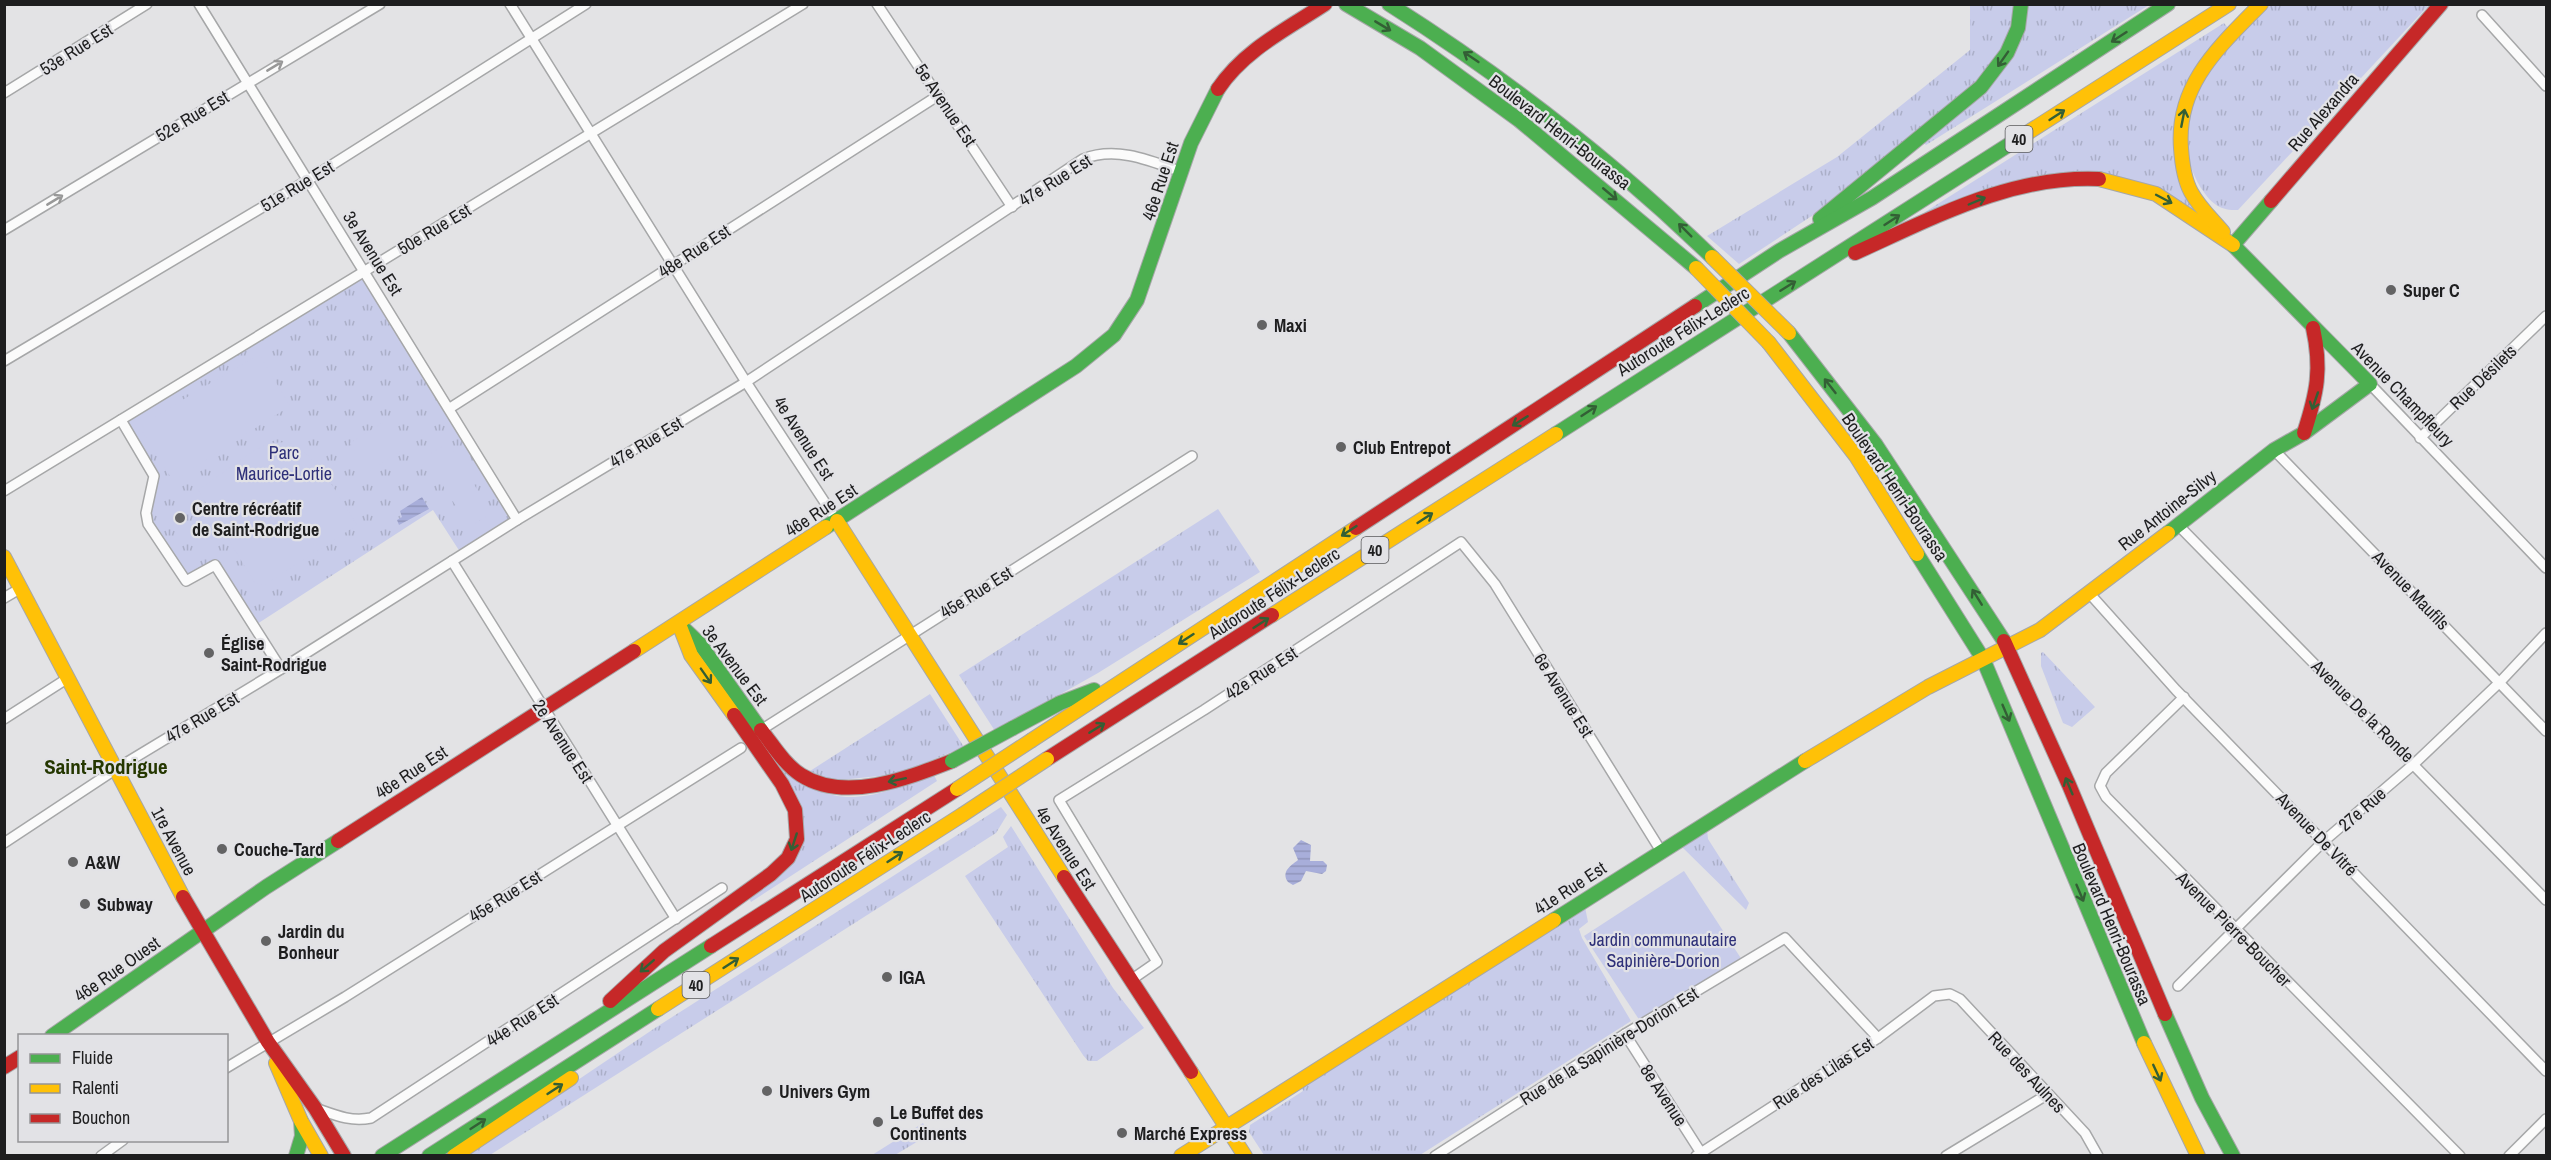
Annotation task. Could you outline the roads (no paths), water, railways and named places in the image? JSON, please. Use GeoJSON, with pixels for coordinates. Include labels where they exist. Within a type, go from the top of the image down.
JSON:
{"type":"FeatureCollection","features":[{"type":"Feature","properties":{"kind":"main road","name":"46e Rue Est"},"geometry":{"type":"LineString","coordinates":[[201,931],[1077,366],[1107,343],[1121,327],[1136,302],[1149,272],[1182,172],[1208,105],[1235,67],[1252,51],[1325,4]]}},
{"type":"Feature","properties":{"kind":"main road","name":"Boulevard Henri-Bourassa"},"geometry":{"type":"LineString","coordinates":[[1346,4],[1420,48],[1519,120],[1696,268],[1769,343],[1856,456],[1983,659],[2132,1018],[2198,1155]]}},
{"type":"Feature","properties":{"kind":"main road","name":"Boulevard Henri-Bourassa"},"geometry":{"type":"LineString","coordinates":[[1389,4],[1527,95],[1657,202],[1789,333],[1876,446],[1958,567],[2008,647],[2069,785],[2172,1033],[2202,1098],[2234,1155]]}},
{"type":"Feature","properties":{"kind":"main road"},"geometry":{"type":"LineString","coordinates":[[1408,4],[1426,27]]}},
{"type":"Feature","properties":{"kind":"main road"},"geometry":{"type":"LineString","coordinates":[[1779,251],[1981,87],[2007,53],[2018,28],[2021,4]]}},
{"type":"Feature","properties":{"kind":"main road","name":"Autoroute Félix-Leclerc"},"geometry":{"type":"LineString","coordinates":[[382,1155],[957,789],[1779,251],[1872,198],[2168,4]]}},
{"type":"Feature","properties":{"kind":"main road","name":"Autoroute Félix-Leclerc"},"geometry":{"type":"LineString","coordinates":[[429,1155],[2229,4]]}},
{"type":"Feature","properties":{"kind":"main road"},"geometry":{"type":"LineString","coordinates":[[2233,245],[2190,190],[2182,160],[2181,129],[2186,100],[2201,69],[2261,4]]}},
{"type":"Feature","properties":{"kind":"main road","name":"Rue Alexandra"},"geometry":{"type":"LineString","coordinates":[[2233,245],[2441,4]]}},
{"type":"Feature","properties":{"kind":"main road"},"geometry":{"type":"LineString","coordinates":[[1808,274],[1996,192],[2029,182],[2060,178],[2091,177],[2122,181],[2146,189],[2178,207],[2233,245]]}},
{"type":"Feature","properties":{"kind":"main road","name":"Avenue Champfleury"},"geometry":{"type":"LineString","coordinates":[[2233,245],[2370,384]]}},
{"type":"Feature","properties":{"kind":"main road"},"geometry":{"type":"LineString","coordinates":[[2304,433],[2319,390],[2322,373],[2313,327]]}},
{"type":"Feature","properties":{"kind":"main road","name":"Rue Antoine-Silvy"},"geometry":{"type":"LineString","coordinates":[[1983,659],[2040,630],[2090,594],[2274,450],[2304,433],[2370,384]]}},
{"type":"Feature","properties":{"kind":"main road","name":"4e Avenue Est"},"geometry":{"type":"LineString","coordinates":[[837,521],[1245,1155]]}},
{"type":"Feature","properties":{"kind":"main road","name":"1re Avenue"},"geometry":{"type":"LineString","coordinates":[[4,557],[201,931],[268,1042],[315,1108],[344,1155]]}},
{"type":"Feature","properties":{"kind":"main road"},"geometry":{"type":"LineString","coordinates":[[584,1026],[664,951],[771,874],[788,858],[797,839],[795,810],[782,784],[691,655],[679,624]]}},
{"type":"Feature","properties":{"kind":"main road","name":"3e Avenue Est"},"geometry":{"type":"LineString","coordinates":[[679,624],[700,644],[761,730],[801,776],[824,784],[858,787],[903,780],[952,761],[1060,704],[1129,676]]}},
{"type":"Feature","properties":{"kind":"main road","name":"41e Rue Est"},"geometry":{"type":"LineString","coordinates":[[1181,1155],[1381,1032],[1661,851],[1867,722],[1983,659]]}},
{"type":"Feature","properties":{"kind":"main road","name":"46e Rue Ouest"},"geometry":{"type":"LineString","coordinates":[[53,1034],[201,931]]}},
{"type":"Feature","properties":{"kind":"main road"},"geometry":{"type":"LineString","coordinates":[[454,1155],[656,1023],[699,983]]}},
{"type":"Feature","properties":{"kind":"main road","name":"1re Avenue"},"geometry":{"type":"LineString","coordinates":[[268,1042],[301,1121],[321,1155]]}},
{"type":"Feature","properties":{"kind":"main road"},"geometry":{"type":"LineString","coordinates":[[4,1067],[18,1058]]}},
{"type":"Feature","properties":{"kind":"main road"},"geometry":{"type":"LineString","coordinates":[[296,1155],[302,1136],[301,1121]]}},
{"type":"Feature","properties":{"kind":"street","name":"53e Rue Est"},"geometry":{"type":"LineString","coordinates":[[4,93],[147,4]]}},
{"type":"Feature","properties":{"kind":"street","name":"3e Avenue Est"},"geometry":{"type":"LineString","coordinates":[[199,4],[517,520]]}},
{"type":"Feature","properties":{"kind":"street","name":"52e Rue Est"},"geometry":{"type":"LineString","coordinates":[[4,230],[380,4]]}},
{"type":"Feature","properties":{"kind":"street","name":"4e Avenue Est"},"geometry":{"type":"LineString","coordinates":[[510,4],[672,266],[837,521]]}},
{"type":"Feature","properties":{"kind":"street","name":"51e Rue Est"},"geometry":{"type":"LineString","coordinates":[[4,361],[308,180],[586,4]]}},
{"type":"Feature","properties":{"kind":"street","name":"50e Rue Est"},"geometry":{"type":"LineString","coordinates":[[4,491],[803,4]]}},
{"type":"Feature","properties":{"kind":"street","name":"5e Avenue Est"},"geometry":{"type":"LineString","coordinates":[[877,4],[1012,207]]}},
{"type":"Feature","properties":{"kind":"street"},"geometry":{"type":"LineString","coordinates":[[2482,15],[2547,86]]}},
{"type":"Feature","properties":{"kind":"street","name":"48e Rue Est"},"geometry":{"type":"LineString","coordinates":[[450,408],[939,95]]}},
{"type":"Feature","properties":{"kind":"street","name":"47e Rue Est"},"geometry":{"type":"LineString","coordinates":[[4,843],[116,769],[281,669],[517,520],[746,382],[1083,159],[1102,153],[1130,155],[1182,172]]}},
{"type":"Feature","properties":{"kind":"street","name":"Rue Désilets"},"geometry":{"type":"LineString","coordinates":[[2420,438],[2547,316]]}},
{"type":"Feature","properties":{"kind":"street","name":"Avenue Champfleury"},"geometry":{"type":"LineString","coordinates":[[2370,384],[2547,568]]}},
{"type":"Feature","properties":{"kind":"street"},"geometry":{"type":"LineString","coordinates":[[121,420],[154,476],[146,513],[148,524],[186,581],[214,565],[281,669]]}},
{"type":"Feature","properties":{"kind":"street","name":"Avenue Maufils"},"geometry":{"type":"LineString","coordinates":[[2274,450],[2547,731]]}},
{"type":"Feature","properties":{"kind":"street","name":"45e Rue Est"},"geometry":{"type":"LineString","coordinates":[[761,730],[1192,456]]}},
{"type":"Feature","properties":{"kind":"street","name":"Avenue De la Ronde"},"geometry":{"type":"LineString","coordinates":[[2178,525],[2415,763],[2547,900]]}},
{"type":"Feature","properties":{"kind":"street","name":"42e Rue Est"},"geometry":{"type":"LineString","coordinates":[[1059,800],[1204,710],[1461,542]]}},
{"type":"Feature","properties":{"kind":"street","name":"6e Avenue Est"},"geometry":{"type":"LineString","coordinates":[[1461,542],[1495,584],[1661,851]]}},
{"type":"Feature","properties":{"kind":"street","name":"2e Avenue Est"},"geometry":{"type":"LineString","coordinates":[[452,561],[542,709],[676,919]]}},
{"type":"Feature","properties":{"kind":"street"},"geometry":{"type":"LineString","coordinates":[[4,598],[21,588]]}},
{"type":"Feature","properties":{"kind":"street","name":"Avenue De Vitré"},"geometry":{"type":"LineString","coordinates":[[2090,594],[2184,697],[2547,1071]]}},
{"type":"Feature","properties":{"kind":"street","name":"27e Rue"},"geometry":{"type":"LineString","coordinates":[[2178,986],[2324,842],[2415,763],[2500,682],[2547,633]]}},
{"type":"Feature","properties":{"kind":"street"},"geometry":{"type":"LineString","coordinates":[[4,719],[68,678]]}},
{"type":"Feature","properties":{"kind":"street","name":"Avenue Pierre-Boucher"},"geometry":{"type":"LineString","coordinates":[[2184,697],[2106,773],[2100,786],[2106,797],[2234,930],[2460,1155]]}},
{"type":"Feature","properties":{"kind":"street","name":"45e Rue Est"},"geometry":{"type":"LineString","coordinates":[[228,1067],[345,997],[741,748]]}},
{"type":"Feature","properties":{"kind":"street","name":"4e Avenue Est"},"geometry":{"type":"LineString","coordinates":[[1059,800],[1157,962],[1131,980]]}},
{"type":"Feature","properties":{"kind":"street","name":"44e Rue Est"},"geometry":{"type":"LineString","coordinates":[[315,1108],[344,1119],[358,1121],[371,1118],[722,888]]}},
{"type":"Feature","properties":{"kind":"street","name":"Rue de la Sapinière-Dorion Est"},"geometry":{"type":"LineString","coordinates":[[1435,1155],[1625,1034],[1785,938],[1878,1038]]}},
{"type":"Feature","properties":{"kind":"street","name":"Rue des Lilas Est"},"geometry":{"type":"LineString","coordinates":[[1700,1154],[1878,1038],[1934,996],[1950,994]]}},
{"type":"Feature","properties":{"kind":"street","name":"Rue des Aulnes"},"geometry":{"type":"LineString","coordinates":[[1950,994],[1960,999],[2085,1133],[2098,1155]]}},
{"type":"Feature","properties":{"kind":"street","name":"8e Avenue"},"geometry":{"type":"LineString","coordinates":[[1625,1034],[1700,1154]]}},
{"type":"Feature","properties":{"kind":"street"},"geometry":{"type":"LineString","coordinates":[[1946,1155],[2048,1094]]}},
{"type":"Feature","properties":{"kind":"street"},"geometry":{"type":"LineString","coordinates":[[2509,1155],[2547,1119]]}},
{"type":"Feature","properties":{"kind":"street"},"geometry":{"type":"LineString","coordinates":[[101,1155],[120,1142]]}},
{"type":"Feature","properties":{"kind":"place","name":"Super C"},"geometry":{"type":"Point","coordinates":[2391,290]}},
{"type":"Feature","properties":{"kind":"place","name":"Maxi"},"geometry":{"type":"Point","coordinates":[1262,325]}},
{"type":"Feature","properties":{"kind":"place","name":"Club Entrepot"},"geometry":{"type":"Point","coordinates":[1341,447]}},
{"type":"Feature","properties":{"kind":"place","name":"Centre récréatif de Saint-Rodrigue"},"geometry":{"type":"Point","coordinates":[180,518]}},
{"type":"Feature","properties":{"kind":"place","name":"Église Saint-Rodrigue"},"geometry":{"type":"Point","coordinates":[209,653]}},
{"type":"Feature","properties":{"kind":"place","name":"Couche-Tard"},"geometry":{"type":"Point","coordinates":[222,849]}},
{"type":"Feature","properties":{"kind":"place","name":"A&W"},"geometry":{"type":"Point","coordinates":[73,862]}},
{"type":"Feature","properties":{"kind":"place","name":"Subway"},"geometry":{"type":"Point","coordinates":[85,904]}},
{"type":"Feature","properties":{"kind":"place","name":"Jardin du Bonheur"},"geometry":{"type":"Point","coordinates":[266,941]}},
{"type":"Feature","properties":{"kind":"place","name":"IGA"},"geometry":{"type":"Point","coordinates":[887,977]}},
{"type":"Feature","properties":{"kind":"place","name":"Univers Gym"},"geometry":{"type":"Point","coordinates":[767,1091]}},
{"type":"Feature","properties":{"kind":"place","name":"Le Buffet des Continents"},"geometry":{"type":"Point","coordinates":[878,1122]}},
{"type":"Feature","properties":{"kind":"place","name":"Marché Express"},"geometry":{"type":"Point","coordinates":[1122,1133]}},
{"type":"Feature","properties":{"kind":"district","name":"Saint-Rodrigue"},"geometry":{"type":"Point","coordinates":[106,766]}},
{"type":"Feature","properties":{"kind":"park label","name":"Parc Maurice-Lortie"},"geometry":{"type":"Point","coordinates":[284,462]}},
{"type":"Feature","properties":{"kind":"park label","name":"Jardin communautaire Sapinière-Dorion"},"geometry":{"type":"Point","coordinates":[1663,949]}}]}
